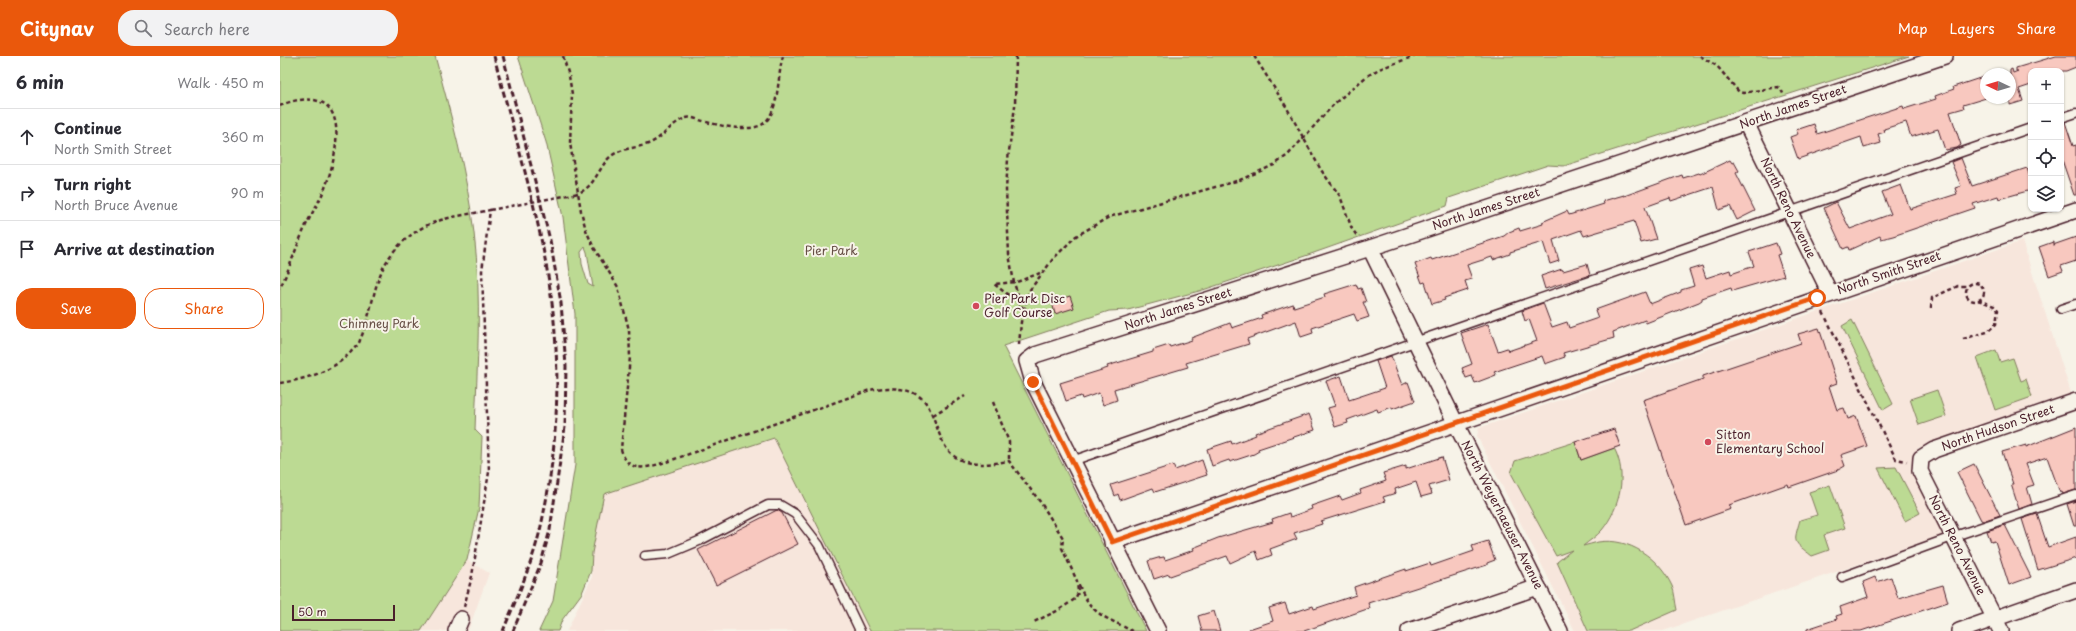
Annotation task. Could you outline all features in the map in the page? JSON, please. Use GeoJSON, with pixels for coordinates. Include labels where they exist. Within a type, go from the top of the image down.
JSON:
{"type":"FeatureCollection","features":[{"type":"Feature","properties":{"kind":"street","name":"North James Street"},"geometry":{"type":"LineString","coordinates":[[1072,461],[1033,382],[1027,361],[1035,355],[1370,248],[1945,56]]}},
{"type":"Feature","properties":{"kind":"street","name":"North Reno Avenue"},"geometry":{"type":"LineString","coordinates":[[1746,123],[1830,293]]}},
{"type":"Feature","properties":{"kind":"street","name":"North Smith Street"},"geometry":{"type":"LineString","coordinates":[[1112,542],[1456,424],[1830,293],[2076,210]]}},
{"type":"Feature","properties":{"kind":"street","name":"North Weyerhaeuser Avenue"},"geometry":{"type":"LineString","coordinates":[[1370,248],[1560,631]]}},
{"type":"Feature","properties":{"kind":"street","name":"North Hudson Street"},"geometry":{"type":"LineString","coordinates":[[1920,461],[1934,450],[2076,401]]}},
{"type":"Feature","properties":{"kind":"street"},"geometry":{"type":"LineString","coordinates":[[1072,461],[1158,631]]}},
{"type":"Feature","properties":{"kind":"street","name":"North Reno Avenue"},"geometry":{"type":"LineString","coordinates":[[1920,461],[1920,471],[1997,625]]}},
{"type":"Feature","properties":{"kind":"street"},"geometry":{"type":"LineString","coordinates":[[1408,631],[1538,587]]}},
{"type":"Feature","properties":{"kind":"street"},"geometry":{"type":"LineString","coordinates":[[1959,631],[1997,625],[2076,590]]}},
{"type":"Feature","properties":{"kind":"lane"},"geometry":{"type":"LineString","coordinates":[[2064,117],[2076,113]]}},
{"type":"Feature","properties":{"kind":"lane"},"geometry":{"type":"LineString","coordinates":[[1072,461],[2028,129]]}},
{"type":"Feature","properties":{"kind":"lane"},"geometry":{"type":"LineString","coordinates":[[2061,309],[2076,304]]}},
{"type":"Feature","properties":{"kind":"lane"},"geometry":{"type":"LineString","coordinates":[[1842,577],[1952,536],[2076,495]]}},
{"type":"Feature","properties":{"kind":"lane"},"geometry":{"type":"LineString","coordinates":[[644,556],[668,554],[699,541],[768,505],[780,505],[795,514],[819,545],[860,631]]}},
{"type":"Feature","properties":{"kind":"path"},"geometry":{"type":"LineString","coordinates":[[563,56],[569,76],[572,94],[570,143],[581,211],[586,230],[593,246],[618,287],[629,330],[630,357],[621,449],[623,457],[634,466],[652,466],[879,388],[899,388],[917,396],[928,406],[938,435],[946,449],[955,456],[973,463],[991,464],[1009,461]]}},
{"type":"Feature","properties":{"kind":"path"},"geometry":{"type":"LineString","coordinates":[[280,383],[318,374],[341,362],[360,342],[379,274],[396,248],[418,230],[446,219],[579,193],[593,182],[608,159],[626,148],[653,142],[677,121],[688,117],[722,126],[748,128],[761,126],[769,119],[776,96],[780,64],[783,56]]}},
{"type":"Feature","properties":{"kind":"path"},"geometry":{"type":"LineString","coordinates":[[1016,56],[1015,106],[1006,176],[1009,254],[1014,283],[1023,310]]}},
{"type":"Feature","properties":{"kind":"path"},"geometry":{"type":"LineString","coordinates":[[1254,56],[1287,108],[1302,138],[1321,170],[1340,196],[1354,233],[1370,248]]}},
{"type":"Feature","properties":{"kind":"path"},"geometry":{"type":"LineString","coordinates":[[1019,345],[1023,310],[1029,291],[1068,242],[1096,223],[1109,217],[1164,203],[1240,180],[1274,165],[1288,155],[1335,103],[1367,76],[1379,69],[1415,56]]}},
{"type":"Feature","properties":{"kind":"path"},"geometry":{"type":"LineString","coordinates":[[1700,56],[1717,66],[1739,92],[1743,93],[1778,87],[1781,89],[1788,108]]}},
{"type":"Feature","properties":{"kind":"path"},"geometry":{"type":"LineString","coordinates":[[280,106],[302,100],[318,101],[329,106],[334,114],[337,142],[324,189],[313,210],[280,288]]}},
{"type":"Feature","properties":{"kind":"path"},"geometry":{"type":"LineString","coordinates":[[459,625],[472,576],[489,472],[482,271],[490,210]]}},
{"type":"Feature","properties":{"kind":"path"},"geometry":{"type":"LineString","coordinates":[[1020,304],[994,284],[1014,283],[1043,272]]}},
{"type":"Feature","properties":{"kind":"path"},"geometry":{"type":"LineString","coordinates":[[1931,308],[1932,298],[1958,286],[1968,286],[1976,283],[1983,288],[1983,294],[1978,300]]}},
{"type":"Feature","properties":{"kind":"path"},"geometry":{"type":"LineString","coordinates":[[1963,339],[1988,332],[1996,324],[1998,310],[1994,306],[1978,300],[1972,300],[1968,297],[1966,292],[1968,286]]}},
{"type":"Feature","properties":{"kind":"path"},"geometry":{"type":"LineString","coordinates":[[1823,312],[1896,458],[1920,461]]}},
{"type":"Feature","properties":{"kind":"path"},"geometry":{"type":"LineString","coordinates":[[932,416],[964,396]]}},
{"type":"Feature","properties":{"kind":"path"},"geometry":{"type":"LineString","coordinates":[[993,402],[1009,442],[1009,461],[1064,538],[1062,548],[1083,596],[1094,611],[1132,631]]}},
{"type":"Feature","properties":{"kind":"path"},"geometry":{"type":"LineString","coordinates":[[1034,622],[1059,610],[1075,598],[1078,593],[1077,582]]}},
{"type":"Feature","properties":{"kind":"shaded area","name":"Sitton Elementary School"},"geometry":{"type":"Polygon","coordinates":[[[2022,241],[2071,393],[1918,448],[1912,459],[1911,470],[1944,535],[1663,631],[1575,631],[1477,436],[1479,428],[2022,241]]]}},
{"type":"Feature","properties":{"kind":"shaded area"},"geometry":{"type":"Polygon","coordinates":[[[774,438],[870,631],[567,631],[592,577],[591,498],[774,438]]]}},
{"type":"Feature","properties":{"kind":"shaded area"},"geometry":{"type":"Polygon","coordinates":[[[467,560],[489,573],[468,631],[421,631],[467,560]]]}},
{"type":"Feature","properties":{"kind":"green space","name":"Chimney Park"},"geometry":{"type":"Polygon","coordinates":[[[280,56],[435,56],[453,122],[471,211],[478,282],[475,430],[482,437],[479,508],[467,560],[421,631],[280,631],[280,56]]]}},
{"type":"Feature","properties":{"kind":"green space","name":"Pier Park"},"geometry":{"type":"Polygon","coordinates":[[[518,56],[1909,56],[1564,166],[1548,165],[1449,198],[1447,206],[1203,290],[1128,310],[1109,311],[1003,346],[1146,631],[870,631],[774,438],[604,494],[592,553],[591,571],[582,593],[562,620],[558,631],[539,631],[553,601],[575,465],[575,314],[563,217],[546,142],[518,56]],[[585,247],[581,252],[582,264],[588,284],[593,287],[585,247]]]}},
{"type":"Feature","properties":{"kind":"green space"},"geometry":{"type":"Polygon","coordinates":[[[1852,320],[1893,404],[1883,410],[1842,326],[1852,320]]]}},
{"type":"Feature","properties":{"kind":"green space"},"geometry":{"type":"Polygon","coordinates":[[[1996,350],[2000,362],[2013,358],[2021,381],[2026,379],[2032,397],[1995,410],[1977,357],[1996,350]]]}},
{"type":"Feature","properties":{"kind":"green space"},"geometry":{"type":"Polygon","coordinates":[[[1937,390],[1946,416],[1919,425],[1910,399],[1937,390]]]}},
{"type":"Feature","properties":{"kind":"green space"},"geometry":{"type":"Polygon","coordinates":[[[1575,442],[1581,460],[1614,448],[1621,469],[1620,490],[1613,512],[1602,530],[1583,546],[1598,542],[1610,541],[1632,546],[1651,558],[1666,576],[1673,589],[1677,610],[1629,631],[1588,631],[1557,562],[1572,550],[1556,556],[1511,473],[1515,461],[1575,442]]]}},
{"type":"Feature","properties":{"kind":"green space"},"geometry":{"type":"Polygon","coordinates":[[[1896,467],[1920,513],[1905,521],[1878,468],[1896,467]]]}},
{"type":"Feature","properties":{"kind":"green space"},"geometry":{"type":"Polygon","coordinates":[[[1830,485],[1845,528],[1824,535],[1829,550],[1812,556],[1798,544],[1796,541],[1796,534],[1800,520],[1817,515],[1809,492],[1830,485]]]}},
{"type":"Feature","properties":{"kind":"building"},"geometry":{"type":"Polygon","coordinates":[[[2056,56],[2076,56],[2076,67],[2066,71],[2064,71],[2064,68],[2028,68],[2028,86],[2019,89],[2023,101],[2016,103],[2016,72],[2018,71],[2016,71],[2016,68],[2056,56]]]}},
{"type":"Feature","properties":{"kind":"building"},"geometry":{"type":"Polygon","coordinates":[[[1980,78],[1980,100],[1963,105],[1964,108],[1950,112],[1961,145],[1957,148],[1945,150],[1938,129],[1911,137],[1906,122],[1884,129],[1885,132],[1878,134],[1881,143],[1864,148],[1861,137],[1798,159],[1790,137],[1798,134],[1796,130],[1814,124],[1817,134],[1903,106],[1904,109],[1936,99],[1935,96],[1954,89],[1953,87],[1980,78]]]}},
{"type":"Feature","properties":{"kind":"building"},"geometry":{"type":"Polygon","coordinates":[[[2064,122],[2073,146],[2076,145],[2076,195],[2074,195],[2064,166],[2064,122]]]}},
{"type":"Feature","properties":{"kind":"building"},"geometry":{"type":"Polygon","coordinates":[[[1961,158],[1972,186],[2027,168],[2028,191],[1999,199],[1998,196],[1973,204],[1975,208],[1893,236],[1881,239],[1880,236],[1849,250],[1848,247],[1843,249],[1824,208],[1836,202],[1850,229],[1891,214],[1882,192],[1901,185],[1910,209],[1957,194],[1955,188],[1961,186],[1951,162],[1961,158]]]}},
{"type":"Feature","properties":{"kind":"building"},"geometry":{"type":"Polygon","coordinates":[[[1730,160],[1732,163],[1734,162],[1739,171],[1736,173],[1755,211],[1737,220],[1730,206],[1719,210],[1713,187],[1671,201],[1670,198],[1645,207],[1656,239],[1641,243],[1634,221],[1584,236],[1581,230],[1553,240],[1559,261],[1550,264],[1543,242],[1510,252],[1510,254],[1493,260],[1492,257],[1467,265],[1472,279],[1465,281],[1468,290],[1444,298],[1445,300],[1432,304],[1425,282],[1422,283],[1415,264],[1431,258],[1432,260],[1504,236],[1519,228],[1520,231],[1543,224],[1542,222],[1567,211],[1569,215],[1604,204],[1603,201],[1624,196],[1682,175],[1683,178],[1699,173],[1700,174],[1730,160]]]}},
{"type":"Feature","properties":{"kind":"building"},"geometry":{"type":"Polygon","coordinates":[[[2076,237],[2076,261],[2061,266],[2063,271],[2049,276],[2039,247],[2053,242],[2053,245],[2076,237]]]}},
{"type":"Feature","properties":{"kind":"building"},"geometry":{"type":"Polygon","coordinates":[[[1776,243],[1780,254],[1777,255],[1784,276],[1732,291],[1731,288],[1702,298],[1699,302],[1646,323],[1645,320],[1613,332],[1614,338],[1563,353],[1565,357],[1545,364],[1542,356],[1494,372],[1496,375],[1475,383],[1472,376],[1466,378],[1462,368],[1472,364],[1461,333],[1488,324],[1498,351],[1507,348],[1508,351],[1537,341],[1529,319],[1525,321],[1522,311],[1543,303],[1552,327],[1567,322],[1569,328],[1598,318],[1595,310],[1645,292],[1650,304],[1681,292],[1681,290],[1694,286],[1689,270],[1702,266],[1706,278],[1730,270],[1731,274],[1754,266],[1749,252],[1776,243]]]}},
{"type":"Feature","properties":{"kind":"building"},"geometry":{"type":"Polygon","coordinates":[[[1587,264],[1590,275],[1545,289],[1541,276],[1562,269],[1563,271],[1587,264]]]}},
{"type":"Feature","properties":{"kind":"building"},"geometry":{"type":"Polygon","coordinates":[[[1356,284],[1358,289],[1361,288],[1366,302],[1363,302],[1369,317],[1357,321],[1354,314],[1312,328],[1313,333],[1301,337],[1296,321],[1247,339],[1249,344],[1186,363],[1188,367],[1114,389],[1117,400],[1103,405],[1099,393],[1082,399],[1081,396],[1066,401],[1060,383],[1108,368],[1107,366],[1153,352],[1153,350],[1169,345],[1170,347],[1192,340],[1191,338],[1230,323],[1232,328],[1262,318],[1261,315],[1293,304],[1294,307],[1325,297],[1324,294],[1356,284]]]}},
{"type":"Feature","properties":{"kind":"building"},"geometry":{"type":"Polygon","coordinates":[[[1070,296],[1074,308],[1055,314],[1052,302],[1070,296]]]}},
{"type":"Feature","properties":{"kind":"building"},"geometry":{"type":"Polygon","coordinates":[[[1819,328],[1837,383],[1829,386],[1837,410],[1844,408],[1848,419],[1856,416],[1867,446],[1841,455],[1845,466],[1838,470],[1789,487],[1788,484],[1729,505],[1731,509],[1686,525],[1643,400],[1703,379],[1703,376],[1801,343],[1798,334],[1819,328]]]}},
{"type":"Feature","properties":{"kind":"building"},"geometry":{"type":"Polygon","coordinates":[[[1391,356],[1402,385],[1408,382],[1415,401],[1378,412],[1377,409],[1347,420],[1348,423],[1335,427],[1328,408],[1335,406],[1326,381],[1341,376],[1349,400],[1385,388],[1376,361],[1391,356]]]}},
{"type":"Feature","properties":{"kind":"building"},"geometry":{"type":"Polygon","coordinates":[[[1309,414],[1315,430],[1258,449],[1259,451],[1254,454],[1212,466],[1207,449],[1231,441],[1232,444],[1256,435],[1255,433],[1309,414]]]}},
{"type":"Feature","properties":{"kind":"building"},"geometry":{"type":"Polygon","coordinates":[[[2076,427],[2076,490],[2063,494],[2062,492],[2060,493],[2047,457],[2026,464],[2034,485],[2027,487],[2032,504],[2019,509],[2011,484],[2013,484],[2002,452],[2026,445],[2026,447],[2076,427]]]}},
{"type":"Feature","properties":{"kind":"building"},"geometry":{"type":"Polygon","coordinates":[[[1614,429],[1620,446],[1581,460],[1575,442],[1614,429]]]}},
{"type":"Feature","properties":{"kind":"building"},"geometry":{"type":"Polygon","coordinates":[[[1442,457],[1449,480],[1429,486],[1432,494],[1421,497],[1416,482],[1395,489],[1396,493],[1383,497],[1385,501],[1321,521],[1322,524],[1294,533],[1297,539],[1270,549],[1272,555],[1259,560],[1256,551],[1230,563],[1227,556],[1170,576],[1169,574],[1154,579],[1148,561],[1164,557],[1165,560],[1194,550],[1193,548],[1218,538],[1273,522],[1272,519],[1289,513],[1290,517],[1312,509],[1311,506],[1340,496],[1342,500],[1361,493],[1360,490],[1386,481],[1383,473],[1406,466],[1406,469],[1442,457]]]}},
{"type":"Feature","properties":{"kind":"building"},"geometry":{"type":"Polygon","coordinates":[[[1202,460],[1207,475],[1155,492],[1153,488],[1120,500],[1118,494],[1115,496],[1111,485],[1173,465],[1175,470],[1202,460]]]}},
{"type":"Feature","properties":{"kind":"building"},"geometry":{"type":"Polygon","coordinates":[[[1974,464],[2000,515],[1983,521],[1981,520],[1957,472],[1974,464]]]}},
{"type":"Feature","properties":{"kind":"building"},"geometry":{"type":"Polygon","coordinates":[[[2076,501],[2076,526],[2074,526],[2067,504],[2076,501]]]}},
{"type":"Feature","properties":{"kind":"building"},"geometry":{"type":"Polygon","coordinates":[[[777,510],[782,513],[798,544],[716,585],[698,550],[777,510]]]}},
{"type":"Feature","properties":{"kind":"building"},"geometry":{"type":"Polygon","coordinates":[[[2037,514],[2048,547],[2076,537],[2076,558],[2038,570],[2022,519],[2037,514]]]}},
{"type":"Feature","properties":{"kind":"building"},"geometry":{"type":"Polygon","coordinates":[[[2005,525],[2031,577],[2009,585],[1995,541],[1991,542],[1987,531],[2005,525]]]}},
{"type":"Feature","properties":{"kind":"building"},"geometry":{"type":"Polygon","coordinates":[[[1488,541],[1495,560],[1487,563],[1487,565],[1368,603],[1370,608],[1304,631],[1250,631],[1249,629],[1273,621],[1269,608],[1285,603],[1289,614],[1313,606],[1314,609],[1356,595],[1354,587],[1406,569],[1406,571],[1430,563],[1431,566],[1474,551],[1472,546],[1488,541]]]}},
{"type":"Feature","properties":{"kind":"building"},"geometry":{"type":"Polygon","coordinates":[[[1875,577],[1877,582],[1891,577],[1898,598],[1943,585],[1948,602],[1861,631],[1807,631],[1807,629],[1837,619],[1836,616],[1842,614],[1840,607],[1868,597],[1863,582],[1875,577]]]}},
{"type":"Feature","properties":{"kind":"building"},"geometry":{"type":"Polygon","coordinates":[[[1214,611],[1220,631],[1202,631],[1198,616],[1214,611]]]}},
{"type":"Feature","properties":{"kind":"railway"},"geometry":{"type":"LineString","coordinates":[[494,56],[539,228],[546,263],[555,333],[557,381],[553,454],[541,526],[529,566],[503,631]]}},
{"type":"Feature","properties":{"kind":"railway"},"geometry":{"type":"LineString","coordinates":[[503,56],[550,240],[561,303],[566,366],[565,427],[550,530],[541,563],[513,631]]}},
{"type":"Feature","properties":{"kind":"place","name":"Pier Park Disc Golf Course"},"geometry":{"type":"Point","coordinates":[976,306]}},
{"type":"Feature","properties":{"kind":"place","name":"Sitton Elementary School"},"geometry":{"type":"Point","coordinates":[1708,442]}},
{"type":"Feature","properties":{"kind":"route"},"geometry":{"type":"LineString","coordinates":[[1033,382],[1112,542],[1817,298]]}}]}
